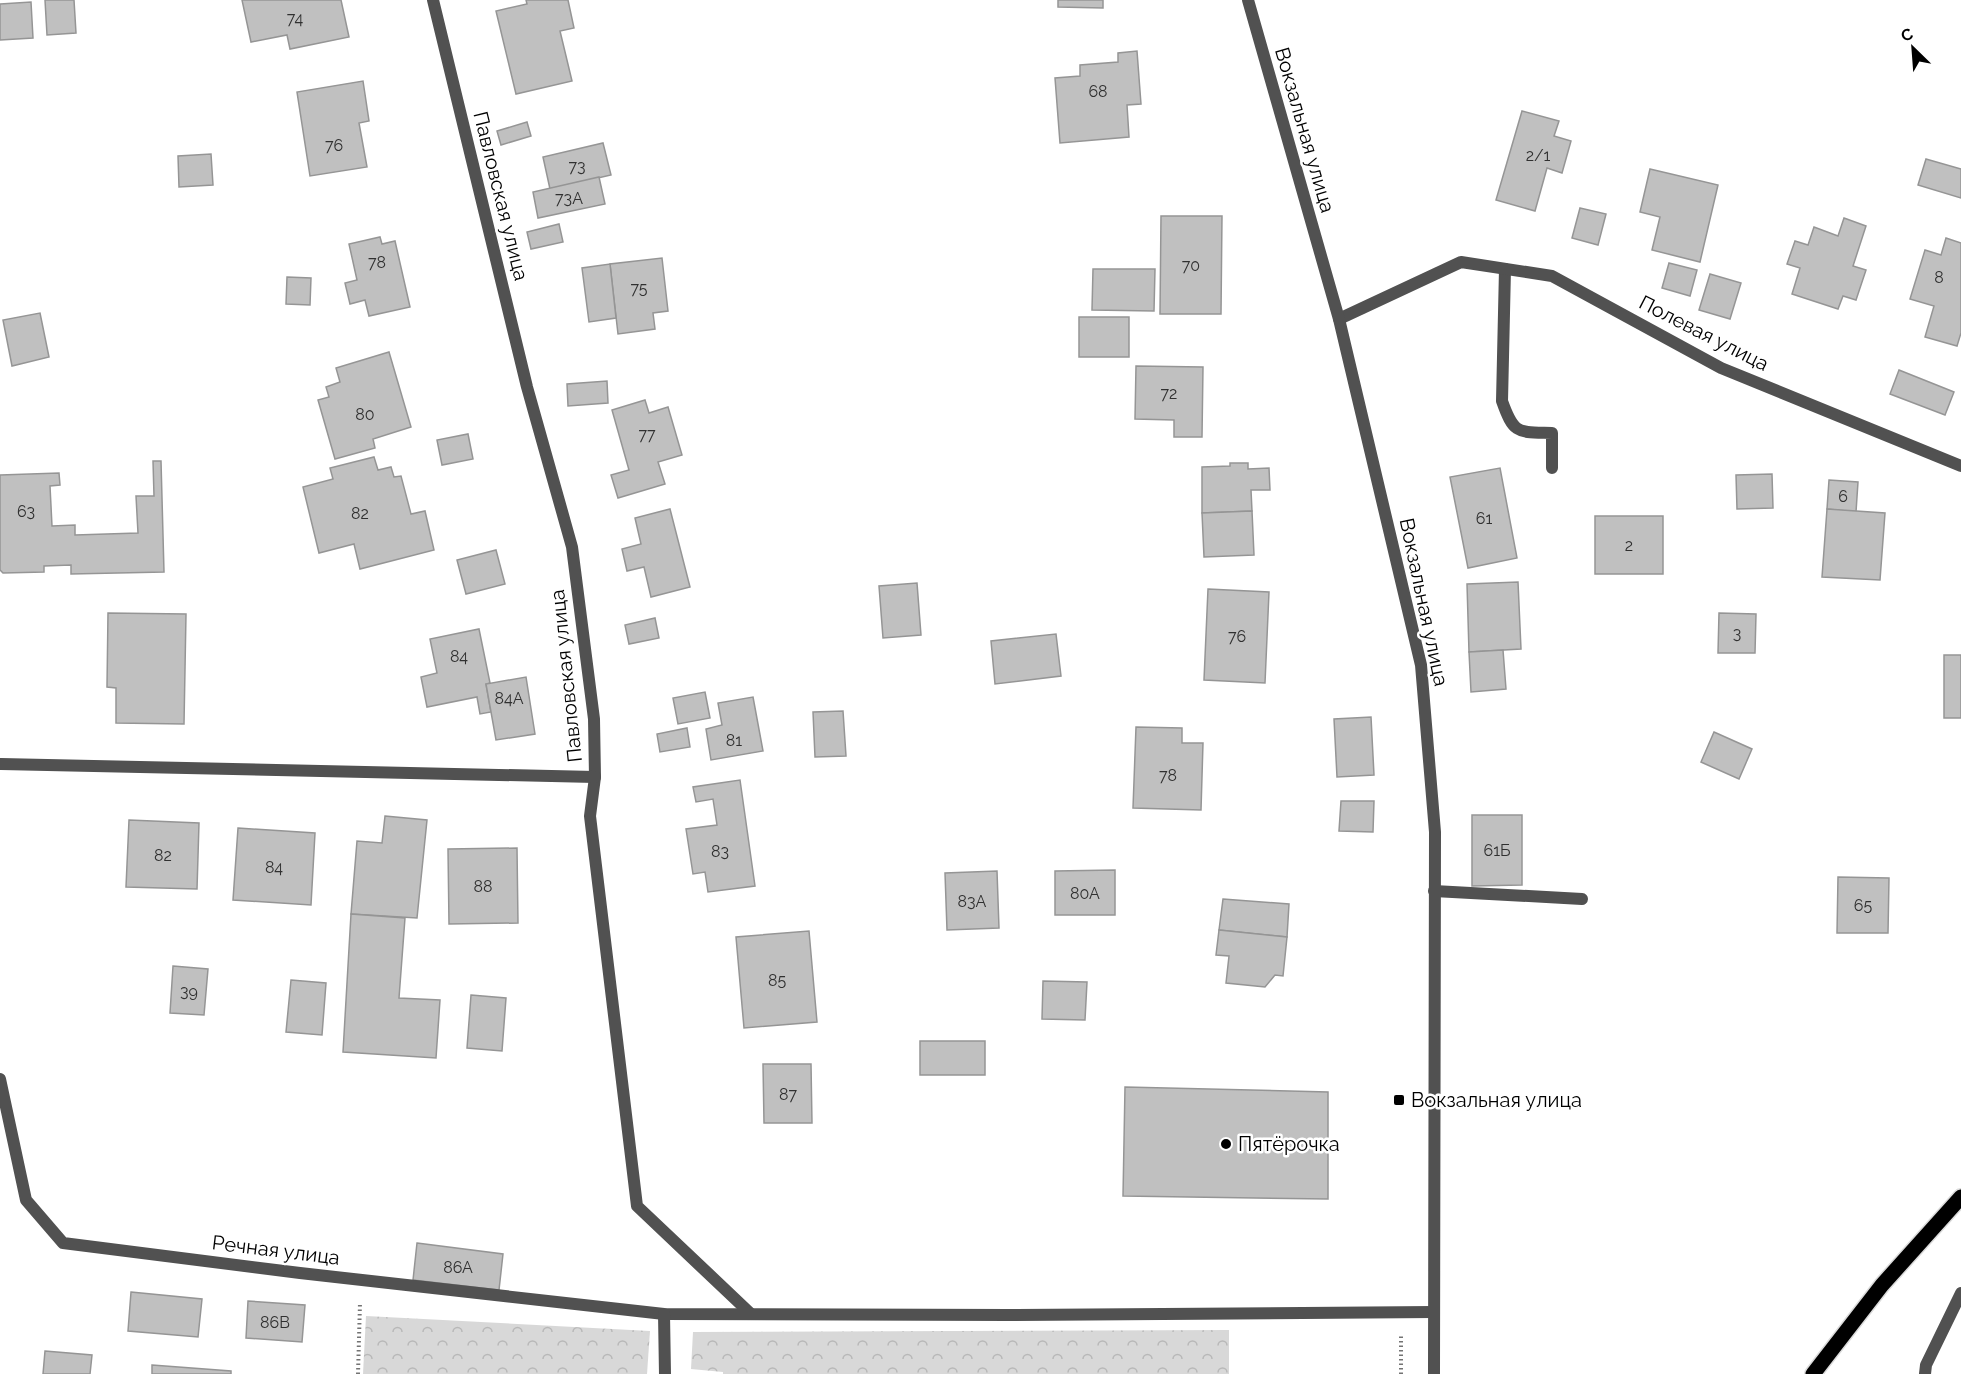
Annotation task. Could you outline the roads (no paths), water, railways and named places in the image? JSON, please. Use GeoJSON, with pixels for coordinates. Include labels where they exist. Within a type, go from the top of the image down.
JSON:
{"type":"FeatureCollection","features":[{"type":"Feature","properties":{"kind":"main road"},"geometry":{"type":"LineString","coordinates":[[1813,1374],[1882,1285],[1961,1197]]}},
{"type":"Feature","properties":{"kind":"street","name":"Павловская улица"},"geometry":{"type":"LineString","coordinates":[[433,0],[527,387],[572,547],[594,719],[595,777],[590,816],[637,1206],[751,1314]]}},
{"type":"Feature","properties":{"kind":"street","name":"Вокзальная улица"},"geometry":{"type":"LineString","coordinates":[[1248,0],[1339,319],[1421,665],[1435,832],[1434,1374]]}},
{"type":"Feature","properties":{"kind":"street","name":"Полевая улица"},"geometry":{"type":"LineString","coordinates":[[1339,319],[1461,262],[1552,276],[1721,368],[1961,466]]}},
{"type":"Feature","properties":{"kind":"street"},"geometry":{"type":"LineString","coordinates":[[1505,269],[1502,400],[1509,421],[1522,432],[1552,433],[1552,468]]}},
{"type":"Feature","properties":{"kind":"street"},"geometry":{"type":"LineString","coordinates":[[0,764],[595,777]]}},
{"type":"Feature","properties":{"kind":"street"},"geometry":{"type":"LineString","coordinates":[[1434,891],[1582,899]]}},
{"type":"Feature","properties":{"kind":"street","name":"Речная улица"},"geometry":{"type":"LineString","coordinates":[[0,1079],[26,1200],[63,1243],[664,1314],[1010,1315],[1434,1312]]}},
{"type":"Feature","properties":{"kind":"street"},"geometry":{"type":"LineString","coordinates":[[1925,1374],[1926,1365],[1961,1293]]}},
{"type":"Feature","properties":{"kind":"street"},"geometry":{"type":"LineString","coordinates":[[664,1314],[665,1374]]}},
{"type":"Feature","properties":{"kind":"place","name":"Вокзальная улица"},"geometry":{"type":"Point","coordinates":[1399,1100]}},
{"type":"Feature","properties":{"kind":"place","name":"Пятёрочка"},"geometry":{"type":"Point","coordinates":[1226,1144]}}]}
